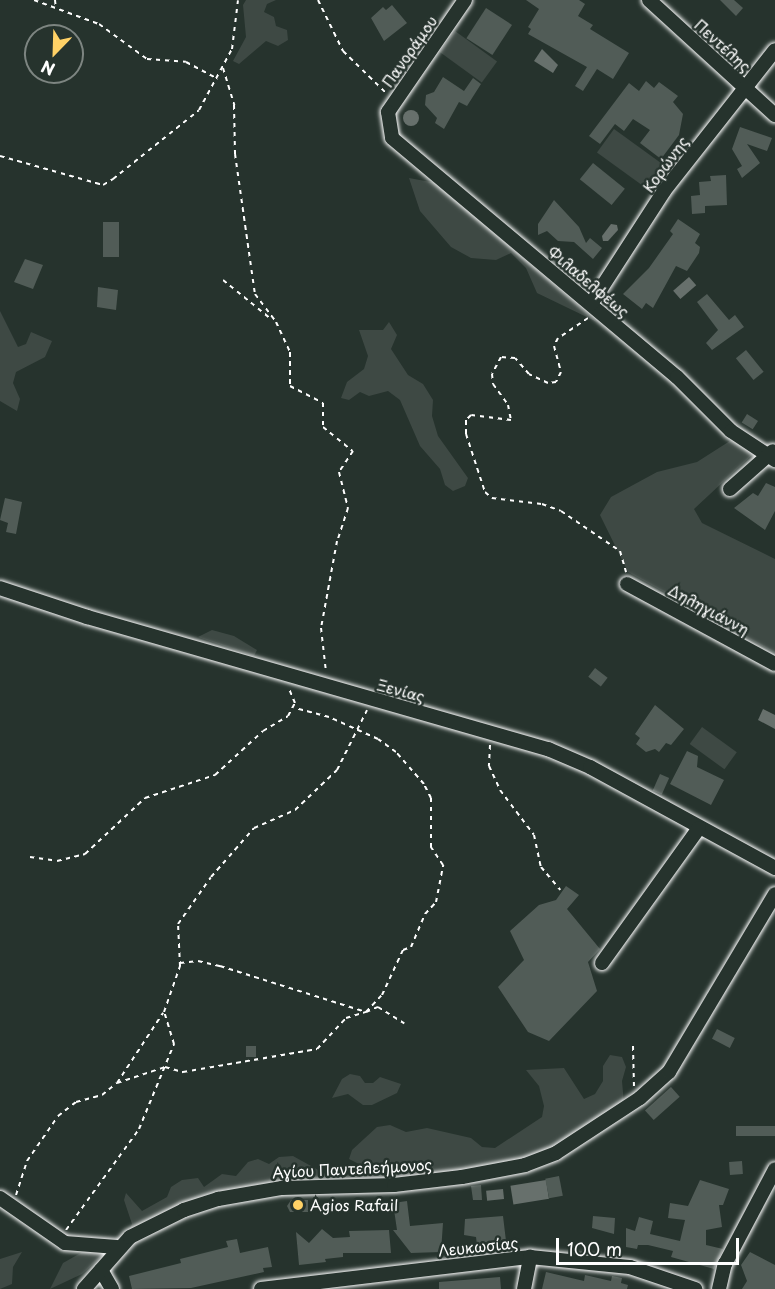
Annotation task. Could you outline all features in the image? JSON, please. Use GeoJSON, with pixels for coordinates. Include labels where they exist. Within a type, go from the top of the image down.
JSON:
{"type":"FeatureCollection","features":[{"type":"Feature","properties":{"kind":"street","name":"Πανοράμου"},"geometry":{"type":"LineString","coordinates":[[387,124],[394,100],[465,0]]}},
{"type":"Feature","properties":{"kind":"street","name":"Πεντέλης"},"geometry":{"type":"LineString","coordinates":[[649,0],[775,114]]}},
{"type":"Feature","properties":{"kind":"street","name":"Κορώνης"},"geometry":{"type":"LineString","coordinates":[[591,304],[664,191],[744,86],[775,50]]}},
{"type":"Feature","properties":{"kind":"street","name":"Φιλαδελφέως"},"geometry":{"type":"LineString","coordinates":[[387,124],[392,138],[408,154],[677,377],[731,431],[773,455]]}},
{"type":"Feature","properties":{"kind":"street"},"geometry":{"type":"LineString","coordinates":[[730,489],[773,455]]}},
{"type":"Feature","properties":{"kind":"street","name":"Δηληγιάννη"},"geometry":{"type":"LineString","coordinates":[[627,584],[775,664]]}},
{"type":"Feature","properties":{"kind":"street","name":"Ξενίας"},"geometry":{"type":"LineString","coordinates":[[0,588],[87,617],[325,687],[492,730],[590,767],[775,868]]}},
{"type":"Feature","properties":{"kind":"street"},"geometry":{"type":"LineString","coordinates":[[602,963],[699,828]]}},
{"type":"Feature","properties":{"kind":"street","name":"Αγίου Παντελεήμονος"},"geometry":{"type":"LineString","coordinates":[[84,1289],[117,1247],[184,1210],[249,1192],[394,1185],[525,1165],[556,1153],[640,1098],[678,1061],[775,894]]}},
{"type":"Feature","properties":{"kind":"street"},"geometry":{"type":"LineString","coordinates":[[719,1289],[725,1264],[775,1169]]}},
{"type":"Feature","properties":{"kind":"street"},"geometry":{"type":"LineString","coordinates":[[0,1198],[65,1243],[117,1247]]}},
{"type":"Feature","properties":{"kind":"street"},"geometry":{"type":"LineString","coordinates":[[524,1289],[530,1257]]}},
{"type":"Feature","properties":{"kind":"street","name":"Λευκωσίας"},"geometry":{"type":"LineString","coordinates":[[261,1289],[530,1257],[630,1267],[695,1289]]}},
{"type":"Feature","properties":{"kind":"street"},"geometry":{"type":"LineString","coordinates":[[101,1270],[112,1289]]}},
{"type":"Feature","properties":{"kind":"path"},"geometry":{"type":"LineString","coordinates":[[34,0],[99,24],[147,59],[186,62],[218,79]]}},
{"type":"Feature","properties":{"kind":"path"},"geometry":{"type":"LineString","coordinates":[[55,0],[56,9]]}},
{"type":"Feature","properties":{"kind":"path"},"geometry":{"type":"LineString","coordinates":[[0,156],[103,185],[199,110],[218,79],[232,49],[238,0]]}},
{"type":"Feature","properties":{"kind":"path"},"geometry":{"type":"LineString","coordinates":[[318,0],[343,51],[394,100]]}},
{"type":"Feature","properties":{"kind":"path"},"geometry":{"type":"LineString","coordinates":[[223,68],[234,105],[235,154],[255,294],[276,322],[290,352],[290,386],[323,403],[323,427],[353,451],[339,472],[348,508],[337,541],[321,628],[326,658],[325,687]]}},
{"type":"Feature","properties":{"kind":"path"},"geometry":{"type":"LineString","coordinates":[[223,280],[276,322]]}},
{"type":"Feature","properties":{"kind":"path"},"geometry":{"type":"LineString","coordinates":[[602,314],[576,324],[558,338],[554,346],[561,372],[556,381],[537,378],[515,358],[501,357],[492,374],[493,384],[508,405],[511,420],[478,413],[466,420],[466,434],[485,492],[492,498],[542,504],[561,511],[590,528],[620,551],[626,563],[627,584]]}},
{"type":"Feature","properties":{"kind":"path"},"geometry":{"type":"LineString","coordinates":[[286,675],[295,708]]}},
{"type":"Feature","properties":{"kind":"path"},"geometry":{"type":"LineString","coordinates":[[13,1206],[27,1161],[58,1116],[76,1102],[102,1095],[117,1083],[165,1012],[180,963],[178,924],[211,877],[254,828],[295,810],[336,770],[372,699]]}},
{"type":"Feature","properties":{"kind":"path"},"geometry":{"type":"LineString","coordinates":[[295,708],[357,730],[396,752],[424,784],[431,798],[431,847],[443,865],[436,902],[425,914],[411,947],[403,950],[394,972],[390,974],[389,986],[366,1012]]}},
{"type":"Feature","properties":{"kind":"path"},"geometry":{"type":"LineString","coordinates":[[30,857],[57,861],[85,854],[145,798],[215,775],[239,756],[263,730],[295,708]]}},
{"type":"Feature","properties":{"kind":"path"},"geometry":{"type":"LineString","coordinates":[[492,730],[489,766],[500,790],[534,835],[541,867],[560,890]]}},
{"type":"Feature","properties":{"kind":"path"},"geometry":{"type":"LineString","coordinates":[[180,963],[198,961],[220,966],[366,1012]]}},
{"type":"Feature","properties":{"kind":"path"},"geometry":{"type":"LineString","coordinates":[[117,1083],[165,1066],[183,1072],[317,1049],[346,1018],[378,1007],[404,1023]]}},
{"type":"Feature","properties":{"kind":"path"},"geometry":{"type":"LineString","coordinates":[[58,1239],[139,1129],[174,1044],[165,1012]]}},
{"type":"Feature","properties":{"kind":"path"},"geometry":{"type":"LineString","coordinates":[[633,1046],[633,1086],[640,1098]]}},
{"type":"Feature","properties":{"kind":"shaded area"},"geometry":{"type":"Polygon","coordinates":[[[246,0],[276,0],[267,4],[264,12],[274,17],[276,26],[287,30],[288,40],[278,46],[266,41],[239,64],[233,61],[246,37],[243,5],[246,0]]]}},
{"type":"Feature","properties":{"kind":"shaded area"},"geometry":{"type":"Polygon","coordinates":[[[455,31],[497,62],[482,83],[440,52],[455,31]]]}},
{"type":"Feature","properties":{"kind":"shaded area"},"geometry":{"type":"Polygon","coordinates":[[[542,49],[558,65],[553,73],[534,61],[542,49]]]}},
{"type":"Feature","properties":{"kind":"shaded area"},"geometry":{"type":"Polygon","coordinates":[[[411,110],[419,118],[411,126],[403,118],[411,110]]]}},
{"type":"Feature","properties":{"kind":"shaded area"},"geometry":{"type":"Polygon","coordinates":[[[614,129],[666,167],[649,190],[597,152],[614,129]]]}},
{"type":"Feature","properties":{"kind":"shaded area"},"geometry":{"type":"Polygon","coordinates":[[[409,178],[436,183],[597,322],[537,293],[526,268],[511,253],[496,260],[471,258],[451,247],[420,211],[409,178]]]}},
{"type":"Feature","properties":{"kind":"shaded area"},"geometry":{"type":"Polygon","coordinates":[[[611,224],[617,225],[618,230],[608,241],[603,241],[602,236],[611,224]]]}},
{"type":"Feature","properties":{"kind":"shaded area"},"geometry":{"type":"Polygon","coordinates":[[[689,277],[696,285],[680,299],[673,291],[689,277]]]}},
{"type":"Feature","properties":{"kind":"shaded area"},"geometry":{"type":"Polygon","coordinates":[[[0,311],[18,347],[26,344],[31,332],[52,341],[45,357],[16,372],[13,383],[20,399],[17,411],[0,401],[0,311]]]}},
{"type":"Feature","properties":{"kind":"shaded area"},"geometry":{"type":"Polygon","coordinates":[[[389,322],[397,335],[391,349],[408,375],[423,384],[433,400],[432,416],[438,436],[468,478],[465,486],[453,491],[445,485],[440,469],[420,446],[400,400],[388,391],[369,396],[360,392],[349,400],[341,398],[347,382],[364,369],[368,356],[359,330],[383,330],[389,322]]]}},
{"type":"Feature","properties":{"kind":"shaded area"},"geometry":{"type":"Polygon","coordinates":[[[733,439],[753,454],[694,509],[702,523],[775,559],[775,653],[628,572],[600,515],[611,497],[657,472],[697,462],[733,439]]]}},
{"type":"Feature","properties":{"kind":"shaded area"},"geometry":{"type":"Polygon","coordinates":[[[212,630],[234,636],[257,650],[254,656],[198,637],[212,630]]]}},
{"type":"Feature","properties":{"kind":"shaded area"},"geometry":{"type":"Polygon","coordinates":[[[763,709],[775,715],[775,729],[758,720],[763,709]]]}},
{"type":"Feature","properties":{"kind":"shaded area"},"geometry":{"type":"Polygon","coordinates":[[[702,727],[737,752],[724,769],[690,744],[702,727]]]}},
{"type":"Feature","properties":{"kind":"shaded area"},"geometry":{"type":"Polygon","coordinates":[[[610,1055],[622,1057],[626,1067],[622,1081],[624,1104],[544,1154],[504,1165],[359,1182],[362,1173],[359,1164],[349,1159],[352,1150],[377,1127],[390,1125],[406,1132],[427,1128],[471,1138],[482,1147],[495,1148],[542,1117],[544,1106],[539,1086],[526,1070],[564,1068],[584,1099],[595,1094],[603,1081],[603,1066],[610,1055]]]}},
{"type":"Feature","properties":{"kind":"shaded area"},"geometry":{"type":"Polygon","coordinates":[[[350,1074],[360,1076],[365,1083],[373,1083],[380,1077],[401,1084],[397,1093],[372,1105],[363,1105],[348,1094],[332,1098],[342,1079],[350,1074]]]}},
{"type":"Feature","properties":{"kind":"shaded area"},"geometry":{"type":"Polygon","coordinates":[[[293,1156],[331,1177],[254,1185],[213,1195],[149,1219],[128,1233],[132,1224],[124,1200],[126,1193],[142,1211],[167,1197],[171,1187],[182,1180],[198,1178],[204,1187],[222,1174],[236,1176],[248,1162],[258,1159],[269,1164],[279,1157],[293,1156]]]}},
{"type":"Feature","properties":{"kind":"shaded area"},"geometry":{"type":"Polygon","coordinates":[[[546,1180],[549,1199],[513,1204],[510,1186],[546,1180]]]}},
{"type":"Feature","properties":{"kind":"shaded area"},"geometry":{"type":"Polygon","coordinates":[[[503,1189],[504,1199],[487,1201],[486,1191],[503,1189]]]}},
{"type":"Feature","properties":{"kind":"shaded area"},"geometry":{"type":"Polygon","coordinates":[[[86,1250],[105,1253],[82,1274],[50,1289],[63,1263],[86,1250]]]}},
{"type":"Feature","properties":{"kind":"shaded area"},"geometry":{"type":"Polygon","coordinates":[[[22,1252],[13,1267],[12,1284],[0,1289],[0,1259],[22,1252]]]}},
{"type":"Feature","properties":{"kind":"building"},"geometry":{"type":"Polygon","coordinates":[[[526,0],[579,0],[585,4],[578,16],[593,25],[590,29],[629,53],[613,79],[597,69],[583,91],[575,86],[587,67],[528,34],[531,29],[528,27],[539,9],[526,0]]]}},
{"type":"Feature","properties":{"kind":"building"},"geometry":{"type":"Polygon","coordinates":[[[720,0],[734,0],[743,8],[736,16],[720,0]]]}},
{"type":"Feature","properties":{"kind":"building"},"geometry":{"type":"Polygon","coordinates":[[[392,5],[407,23],[384,41],[371,18],[383,7],[386,10],[392,5]]]}},
{"type":"Feature","properties":{"kind":"building"},"geometry":{"type":"Polygon","coordinates":[[[486,8],[512,25],[492,55],[466,38],[486,8]]]}},
{"type":"Feature","properties":{"kind":"building"},"geometry":{"type":"Polygon","coordinates":[[[443,77],[464,91],[473,78],[481,84],[467,106],[459,102],[444,129],[435,123],[437,118],[425,105],[426,95],[434,92],[443,77]]]}},
{"type":"Feature","properties":{"kind":"building"},"geometry":{"type":"Polygon","coordinates":[[[646,81],[654,88],[659,82],[678,96],[673,102],[683,114],[679,135],[661,159],[640,143],[650,130],[633,119],[624,131],[615,124],[600,144],[589,136],[629,83],[639,91],[646,81]]]}},
{"type":"Feature","properties":{"kind":"building"},"geometry":{"type":"Polygon","coordinates":[[[740,127],[772,138],[767,151],[747,144],[760,163],[742,178],[737,169],[742,166],[732,149],[740,127]]]}},
{"type":"Feature","properties":{"kind":"building"},"geometry":{"type":"Polygon","coordinates":[[[593,163],[625,189],[612,205],[580,179],[593,163]]]}},
{"type":"Feature","properties":{"kind":"building"},"geometry":{"type":"Polygon","coordinates":[[[726,175],[727,205],[705,206],[705,213],[692,214],[691,196],[700,195],[699,182],[711,181],[710,176],[726,175]]]}},
{"type":"Feature","properties":{"kind":"building"},"geometry":{"type":"Polygon","coordinates":[[[554,200],[579,227],[586,243],[590,238],[602,248],[593,259],[574,242],[558,241],[547,231],[538,235],[538,224],[554,200]]]}},
{"type":"Feature","properties":{"kind":"building"},"geometry":{"type":"Polygon","coordinates":[[[678,219],[700,234],[695,243],[700,247],[699,253],[687,271],[676,266],[653,308],[646,303],[642,309],[623,294],[649,268],[673,234],[670,231],[678,219]]]}},
{"type":"Feature","properties":{"kind":"building"},"geometry":{"type":"Polygon","coordinates":[[[103,222],[119,222],[119,257],[103,257],[103,222]]]}},
{"type":"Feature","properties":{"kind":"building"},"geometry":{"type":"Polygon","coordinates":[[[25,259],[43,265],[33,289],[14,282],[25,259]]]}},
{"type":"Feature","properties":{"kind":"building"},"geometry":{"type":"Polygon","coordinates":[[[98,287],[118,290],[116,310],[97,307],[98,287]]]}},
{"type":"Feature","properties":{"kind":"building"},"geometry":{"type":"Polygon","coordinates":[[[707,294],[729,320],[735,315],[744,327],[712,350],[706,343],[718,330],[697,302],[707,294]]]}},
{"type":"Feature","properties":{"kind":"building"},"geometry":{"type":"Polygon","coordinates":[[[746,350],[764,372],[754,380],[736,358],[746,350]]]}},
{"type":"Feature","properties":{"kind":"building"},"geometry":{"type":"Polygon","coordinates":[[[747,414],[758,421],[753,429],[742,422],[747,414]]]}},
{"type":"Feature","properties":{"kind":"building"},"geometry":{"type":"Polygon","coordinates":[[[766,483],[775,487],[775,511],[765,530],[734,508],[753,493],[758,496],[766,483]]]}},
{"type":"Feature","properties":{"kind":"building"},"geometry":{"type":"Polygon","coordinates":[[[5,498],[22,502],[16,534],[6,532],[8,523],[0,520],[5,498]]]}},
{"type":"Feature","properties":{"kind":"building"},"geometry":{"type":"Polygon","coordinates":[[[595,668],[608,678],[601,687],[588,677],[595,668]]]}},
{"type":"Feature","properties":{"kind":"building"},"geometry":{"type":"Polygon","coordinates":[[[655,705],[684,729],[671,745],[666,743],[659,752],[655,749],[646,752],[636,744],[640,738],[635,734],[655,705]]]}},
{"type":"Feature","properties":{"kind":"building"},"geometry":{"type":"Polygon","coordinates":[[[687,751],[698,756],[697,767],[724,780],[711,805],[670,784],[687,751]]]}},
{"type":"Feature","properties":{"kind":"building"},"geometry":{"type":"Polygon","coordinates":[[[660,774],[669,778],[662,795],[653,790],[660,774]]]}},
{"type":"Feature","properties":{"kind":"building"},"geometry":{"type":"Polygon","coordinates":[[[566,886],[579,895],[567,909],[600,949],[588,962],[597,991],[549,1041],[528,1032],[498,987],[524,960],[510,931],[539,905],[556,900],[566,886]]]}},
{"type":"Feature","properties":{"kind":"building"},"geometry":{"type":"Polygon","coordinates":[[[717,1029],[735,1038],[730,1048],[712,1039],[717,1029]]]}},
{"type":"Feature","properties":{"kind":"building"},"geometry":{"type":"Polygon","coordinates":[[[246,1046],[256,1046],[256,1057],[246,1057],[246,1046]]]}},
{"type":"Feature","properties":{"kind":"building"},"geometry":{"type":"Polygon","coordinates":[[[671,1087],[680,1097],[654,1120],[645,1110],[671,1087]]]}},
{"type":"Feature","properties":{"kind":"building"},"geometry":{"type":"Polygon","coordinates":[[[736,1126],[775,1126],[775,1136],[736,1136],[736,1126]]]}},
{"type":"Feature","properties":{"kind":"building"},"geometry":{"type":"Polygon","coordinates":[[[742,1161],[743,1174],[730,1175],[729,1162],[742,1161]]]}},
{"type":"Feature","properties":{"kind":"building"},"geometry":{"type":"Polygon","coordinates":[[[559,1176],[563,1196],[549,1198],[545,1179],[559,1176]]]}},
{"type":"Feature","properties":{"kind":"building"},"geometry":{"type":"Polygon","coordinates":[[[700,1180],[729,1189],[723,1205],[719,1205],[722,1227],[706,1230],[706,1245],[723,1249],[714,1269],[671,1257],[673,1251],[648,1245],[638,1245],[637,1249],[626,1247],[626,1228],[635,1231],[639,1217],[653,1221],[650,1234],[680,1241],[685,1220],[668,1218],[670,1203],[688,1206],[700,1180]]]}},
{"type":"Feature","properties":{"kind":"building"},"geometry":{"type":"Polygon","coordinates":[[[481,1185],[482,1200],[473,1200],[471,1186],[481,1185]]]}},
{"type":"Feature","properties":{"kind":"building","name":"Agios Rafail"},"geometry":{"type":"Polygon","coordinates":[[[291,1200],[308,1200],[308,1212],[290,1212],[287,1206],[291,1200]]]}},
{"type":"Feature","properties":{"kind":"building"},"geometry":{"type":"Polygon","coordinates":[[[407,1201],[410,1226],[443,1223],[441,1252],[411,1253],[393,1230],[397,1230],[393,1203],[407,1201]]]}},
{"type":"Feature","properties":{"kind":"building"},"geometry":{"type":"Polygon","coordinates":[[[503,1216],[506,1241],[477,1245],[476,1237],[464,1235],[465,1219],[503,1216]]]}},
{"type":"Feature","properties":{"kind":"building"},"geometry":{"type":"Polygon","coordinates":[[[593,1216],[615,1218],[614,1234],[592,1228],[593,1216]]]}},
{"type":"Feature","properties":{"kind":"building"},"geometry":{"type":"Polygon","coordinates":[[[322,1229],[333,1238],[350,1237],[349,1231],[389,1230],[391,1253],[343,1253],[343,1257],[325,1259],[326,1262],[299,1265],[296,1232],[309,1243],[322,1229]]]}},
{"type":"Feature","properties":{"kind":"building"},"geometry":{"type":"Polygon","coordinates":[[[237,1239],[240,1253],[268,1247],[272,1267],[263,1268],[264,1272],[191,1288],[132,1289],[129,1276],[181,1263],[180,1259],[228,1247],[226,1241],[237,1239]]]}},
{"type":"Feature","properties":{"kind":"building"},"geometry":{"type":"Polygon","coordinates":[[[750,1252],[775,1265],[775,1289],[742,1289],[747,1281],[741,1265],[750,1252]]]}},
{"type":"Feature","properties":{"kind":"building"},"geometry":{"type":"Polygon","coordinates":[[[546,1272],[584,1281],[585,1275],[611,1281],[612,1276],[622,1278],[621,1283],[628,1285],[627,1289],[542,1289],[546,1272]]]}},
{"type":"Feature","properties":{"kind":"building"},"geometry":{"type":"Polygon","coordinates":[[[500,1277],[501,1289],[439,1289],[439,1282],[500,1277]]]}},
{"type":"Feature","properties":{"kind":"place","name":"Agios Rafail"},"geometry":{"type":"Point","coordinates":[298,1205]}}]}
